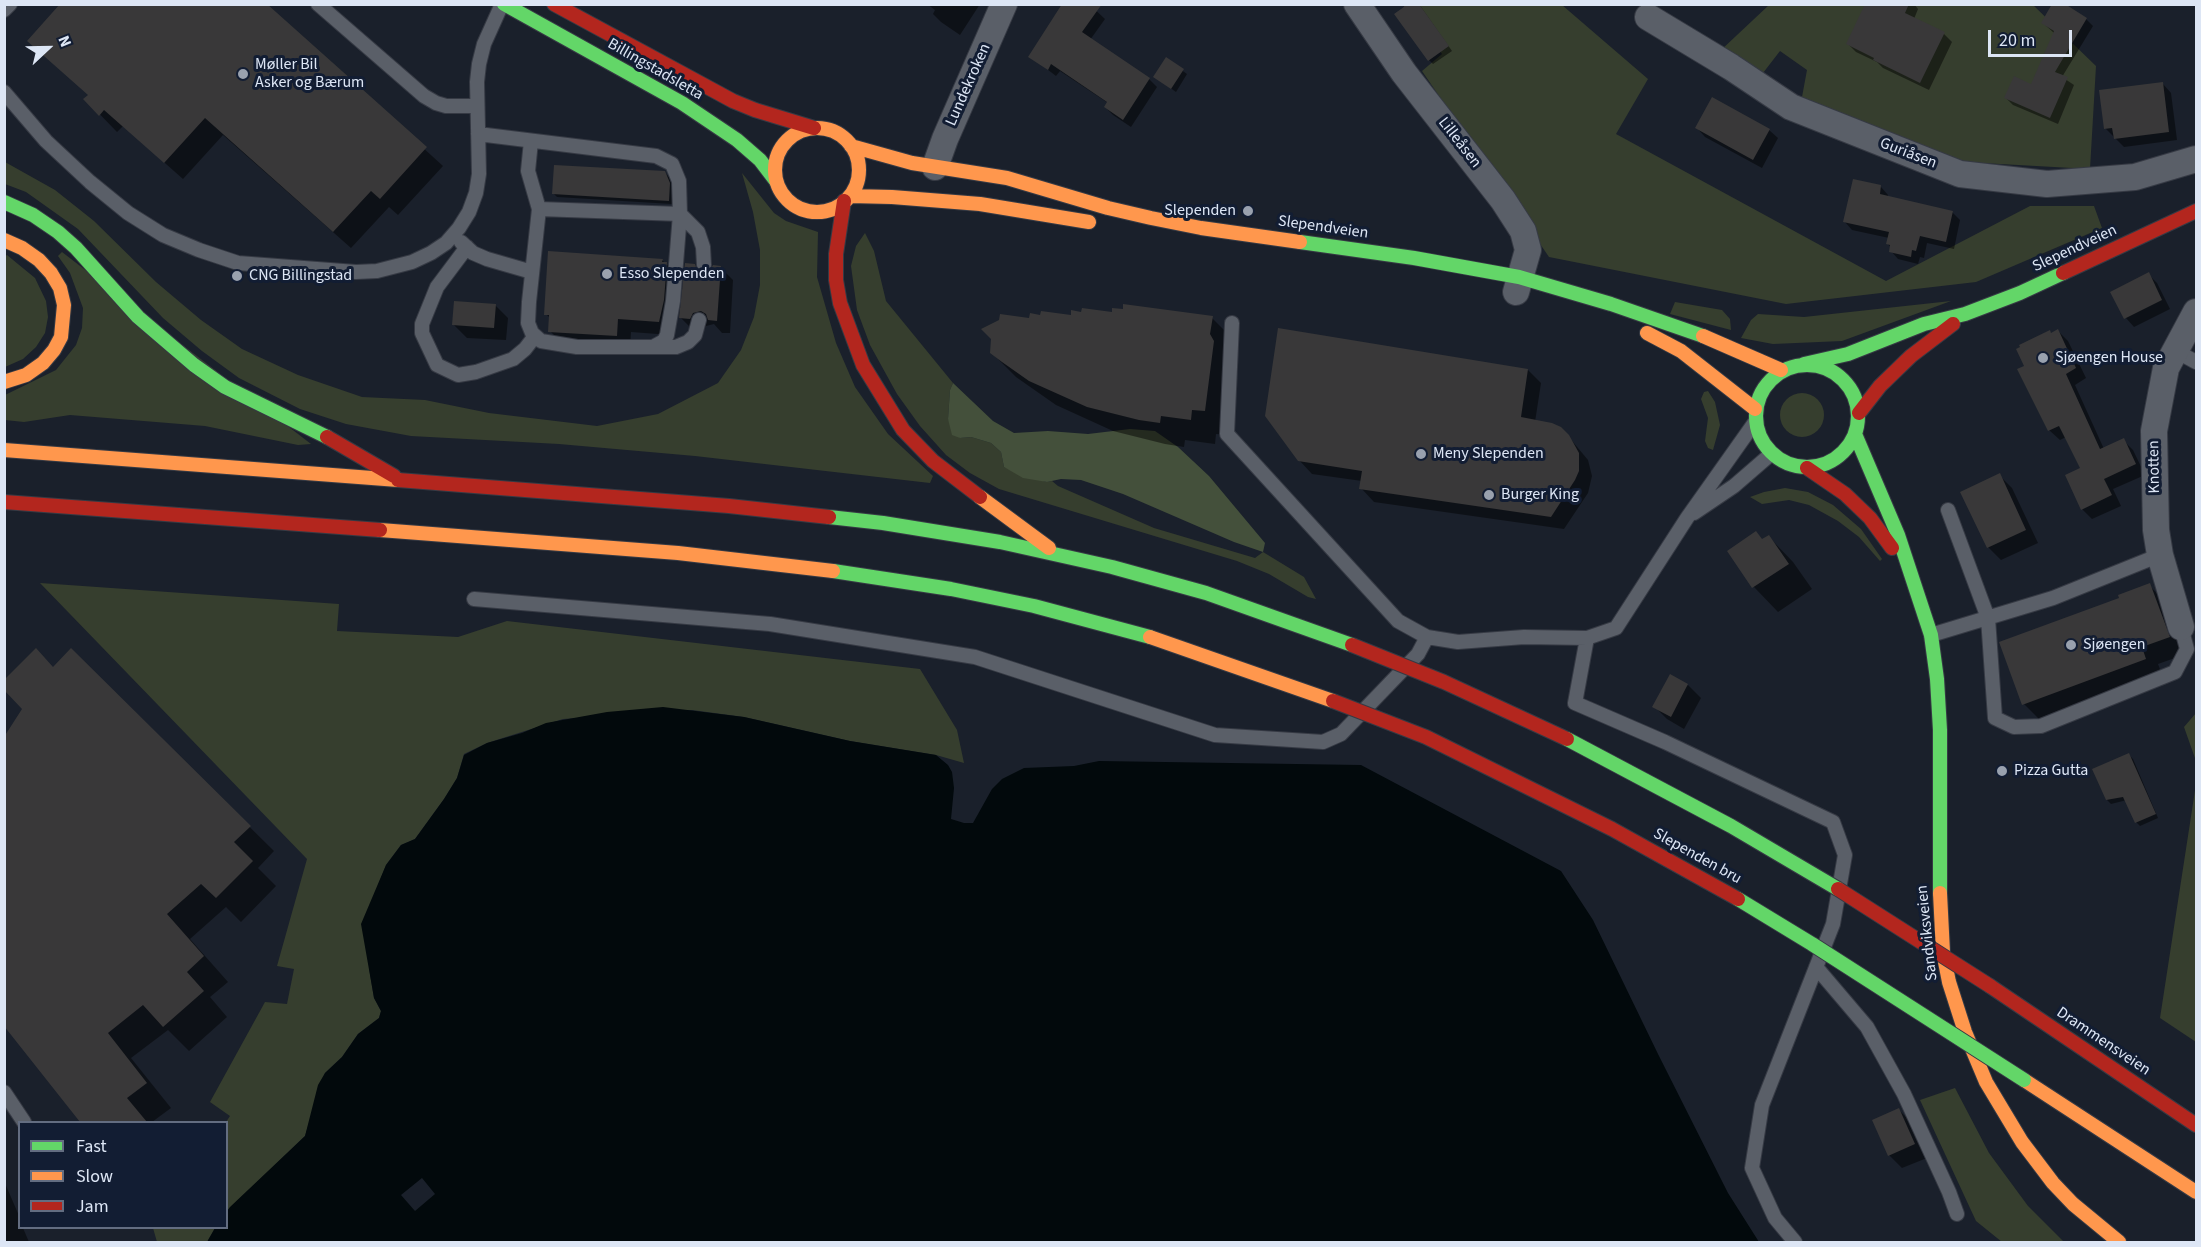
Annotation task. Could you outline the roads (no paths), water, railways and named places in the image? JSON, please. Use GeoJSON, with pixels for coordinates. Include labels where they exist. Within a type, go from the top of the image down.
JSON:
{"type":"FeatureCollection","features":[{"type":"Feature","properties":{"kind":"main road","name":"Billingstadsletta"},"geometry":{"type":"LineString","coordinates":[[503,4],[682,104],[737,140],[760,160],[776,181]]}},
{"type":"Feature","properties":{"kind":"main road","name":"Billingstadsletta"},"geometry":{"type":"LineString","coordinates":[[554,4],[696,83],[733,101],[814,128]]}},
{"type":"Feature","properties":{"kind":"main road"},"geometry":{"type":"LineString","coordinates":[[814,128],[828,130],[841,136],[856,153],[858,166],[854,189],[847,198],[832,209],[805,210],[792,204],[782,194],[776,181],[775,166],[779,152],[787,140],[800,131],[814,128]]}},
{"type":"Feature","properties":{"kind":"main road","name":"Slependveien"},"geometry":{"type":"LineString","coordinates":[[852,146],[892,159],[1007,178],[1108,208],[1201,228],[1414,258],[1514,288]]}},
{"type":"Feature","properties":{"kind":"main road"},"geometry":{"type":"LineString","coordinates":[[847,198],[892,197],[980,204],[1108,225]]}},
{"type":"Feature","properties":{"kind":"main road"},"geometry":{"type":"LineString","coordinates":[[847,198],[836,254],[840,303],[863,365],[882,398],[903,430],[933,461],[1058,554]]}},
{"type":"Feature","properties":{"kind":"main road"},"geometry":{"type":"LineString","coordinates":[[4,202],[33,215],[58,232],[76,248],[138,317],[225,387],[264,408],[314,430],[403,481]]}},
{"type":"Feature","properties":{"kind":"main road","name":"Slependveien"},"geometry":{"type":"LineString","coordinates":[[1804,364],[1848,354],[1924,324],[1965,314],[2020,293],[2196,211]]}},
{"type":"Feature","properties":{"kind":"main road"},"geometry":{"type":"LineString","coordinates":[[4,240],[22,248],[39,260],[51,273],[60,288],[64,305],[61,337],[54,350],[43,363],[26,375],[4,382]]}},
{"type":"Feature","properties":{"kind":"main road","name":"Slependveien"},"geometry":{"type":"LineString","coordinates":[[1187,240],[1384,267],[1611,304],[1729,346],[1781,370]]}},
{"type":"Feature","properties":{"kind":"main road","name":"Slependveien"},"geometry":{"type":"LineString","coordinates":[[1858,413],[1911,356],[1965,314]]}},
{"type":"Feature","properties":{"kind":"main road"},"geometry":{"type":"LineString","coordinates":[[1637,329],[1682,351],[1755,415]]}},
{"type":"Feature","properties":{"kind":"main road"},"geometry":{"type":"LineString","coordinates":[[1804,364],[1827,368],[1840,376],[1853,391],[1858,413],[1855,434],[1851,443],[1839,457],[1825,464],[1807,468],[1786,463],[1772,454],[1760,439],[1755,415],[1764,386],[1781,370],[1804,364]]}},
{"type":"Feature","properties":{"kind":"main road","name":"Sandviksveien"},"geometry":{"type":"LineString","coordinates":[[1855,434],[1898,535],[1931,635],[1937,679],[1940,730],[1940,910],[1943,952],[1949,982],[1965,1032],[1986,1082],[2022,1142],[2053,1183],[2073,1204],[2119,1242]]}},
{"type":"Feature","properties":{"kind":"main road"},"geometry":{"type":"LineString","coordinates":[[4,450],[729,506],[883,523],[1058,554]]}},
{"type":"Feature","properties":{"kind":"main road","name":"Sandviksveien"},"geometry":{"type":"LineString","coordinates":[[1807,468],[1845,494],[1870,518],[1908,569]]}},
{"type":"Feature","properties":{"kind":"main road","name":"Slependen bru"},"geometry":{"type":"LineString","coordinates":[[4,502],[563,543],[690,554],[874,576],[982,596],[1095,622],[1167,643],[1333,701],[1426,737],[1612,829],[1707,881],[1812,944],[2196,1192]]}},
{"type":"Feature","properties":{"kind":"main road","name":"Drammensveien"},"geometry":{"type":"LineString","coordinates":[[1058,554],[1206,593],[1352,645],[1504,709],[1639,776],[1731,826],[1835,887],[1990,986],[2196,1125]]}},
{"type":"Feature","properties":{"kind":"street","name":"Lundekroken"},"geometry":{"type":"LineString","coordinates":[[935,167],[1004,4]]}},
{"type":"Feature","properties":{"kind":"street","name":"Lilleåsen"},"geometry":{"type":"LineString","coordinates":[[1357,4],[1404,73],[1503,200],[1522,231],[1528,250],[1514,288]]}},
{"type":"Feature","properties":{"kind":"street","name":"Guriåsen"},"geometry":{"type":"LineString","coordinates":[[1648,17],[1791,106],[1960,174],[2047,184],[2135,177],[2196,159]]}},
{"type":"Feature","properties":{"kind":"street","name":"Knotten"},"geometry":{"type":"LineString","coordinates":[[2181,627],[2160,555],[2156,530],[2154,431],[2166,368],[2196,312]]}},
{"type":"Feature","properties":{"kind":"lane"},"geometry":{"type":"LineString","coordinates":[[4,10],[9,4]]}},
{"type":"Feature","properties":{"kind":"lane"},"geometry":{"type":"LineString","coordinates":[[318,4],[424,96],[446,106],[477,106]]}},
{"type":"Feature","properties":{"kind":"lane"},"geometry":{"type":"LineString","coordinates":[[4,92],[46,141],[90,182],[128,213],[163,235],[198,250],[238,262],[356,272],[377,271],[412,262],[446,243],[469,212],[476,193],[479,174],[477,106],[479,64],[484,44],[503,4]]}},
{"type":"Feature","properties":{"kind":"lane"},"geometry":{"type":"LineString","coordinates":[[478,134],[656,156],[672,164],[680,180],[680,214],[673,301],[667,335],[664,341],[653,347]]}},
{"type":"Feature","properties":{"kind":"lane"},"geometry":{"type":"LineString","coordinates":[[531,141],[528,171],[539,209],[528,322],[532,333],[541,342],[577,347],[676,347],[688,342],[695,335],[699,320]]}},
{"type":"Feature","properties":{"kind":"lane"},"geometry":{"type":"LineString","coordinates":[[539,209],[680,214],[698,232],[703,247],[704,265]]}},
{"type":"Feature","properties":{"kind":"lane"},"geometry":{"type":"LineString","coordinates":[[453,234],[467,248],[487,259],[532,272]]}},
{"type":"Feature","properties":{"kind":"lane"},"geometry":{"type":"LineString","coordinates":[[467,248],[436,287],[422,324],[422,333],[437,365],[458,375],[476,372],[513,359],[535,336]]}},
{"type":"Feature","properties":{"kind":"lane"},"geometry":{"type":"LineString","coordinates":[[1232,323],[1227,434],[1398,621],[1427,637],[1458,642],[1524,637],[1587,638],[1616,628],[1755,415]]}},
{"type":"Feature","properties":{"kind":"lane"},"geometry":{"type":"LineString","coordinates":[[2174,350],[2196,362]]}},
{"type":"Feature","properties":{"kind":"lane"},"geometry":{"type":"LineString","coordinates":[[1687,518],[1734,486],[1772,454]]}},
{"type":"Feature","properties":{"kind":"lane"},"geometry":{"type":"LineString","coordinates":[[1948,510],[1988,618],[1995,718],[2014,727],[2041,726],[2175,672],[2187,649],[2181,627]]}},
{"type":"Feature","properties":{"kind":"lane"},"geometry":{"type":"LineString","coordinates":[[1931,635],[2053,598],[2160,555]]}},
{"type":"Feature","properties":{"kind":"lane"},"geometry":{"type":"LineString","coordinates":[[474,599],[770,624],[975,657],[1215,735],[1323,742],[1341,734],[1418,654],[1427,637]]}},
{"type":"Feature","properties":{"kind":"lane"},"geometry":{"type":"LineString","coordinates":[[1587,638],[1575,703],[1665,742],[1833,822],[1845,855],[1833,924],[1762,1106],[1752,1168],[1775,1218],[1795,1242]]}},
{"type":"Feature","properties":{"kind":"lane"},"geometry":{"type":"LineString","coordinates":[[1816,968],[1867,1027],[1904,1094],[1957,1214]]}},
{"type":"Feature","properties":{"kind":"lane"},"geometry":{"type":"LineString","coordinates":[[4,1092],[23,1121]]}},
{"type":"Feature","properties":{"kind":"place","name":"Møller Bil Asker og Bærum"},"geometry":{"type":"Point","coordinates":[243,74]}},
{"type":"Feature","properties":{"kind":"place","name":"Slependen"},"geometry":{"type":"Point","coordinates":[1248,211]}},
{"type":"Feature","properties":{"kind":"place","name":"Esso Slependen"},"geometry":{"type":"Point","coordinates":[607,274]}},
{"type":"Feature","properties":{"kind":"place","name":"CNG Billingstad"},"geometry":{"type":"Point","coordinates":[237,276]}},
{"type":"Feature","properties":{"kind":"place","name":"Sjøengen House"},"geometry":{"type":"Point","coordinates":[2043,358]}},
{"type":"Feature","properties":{"kind":"place","name":"Meny Slependen"},"geometry":{"type":"Point","coordinates":[1421,454]}},
{"type":"Feature","properties":{"kind":"place","name":"Burger King"},"geometry":{"type":"Point","coordinates":[1489,495]}},
{"type":"Feature","properties":{"kind":"place","name":"Sjøengen"},"geometry":{"type":"Point","coordinates":[2071,645]}},
{"type":"Feature","properties":{"kind":"place","name":"Pizza Gutta"},"geometry":{"type":"Point","coordinates":[2002,771]}}]}
